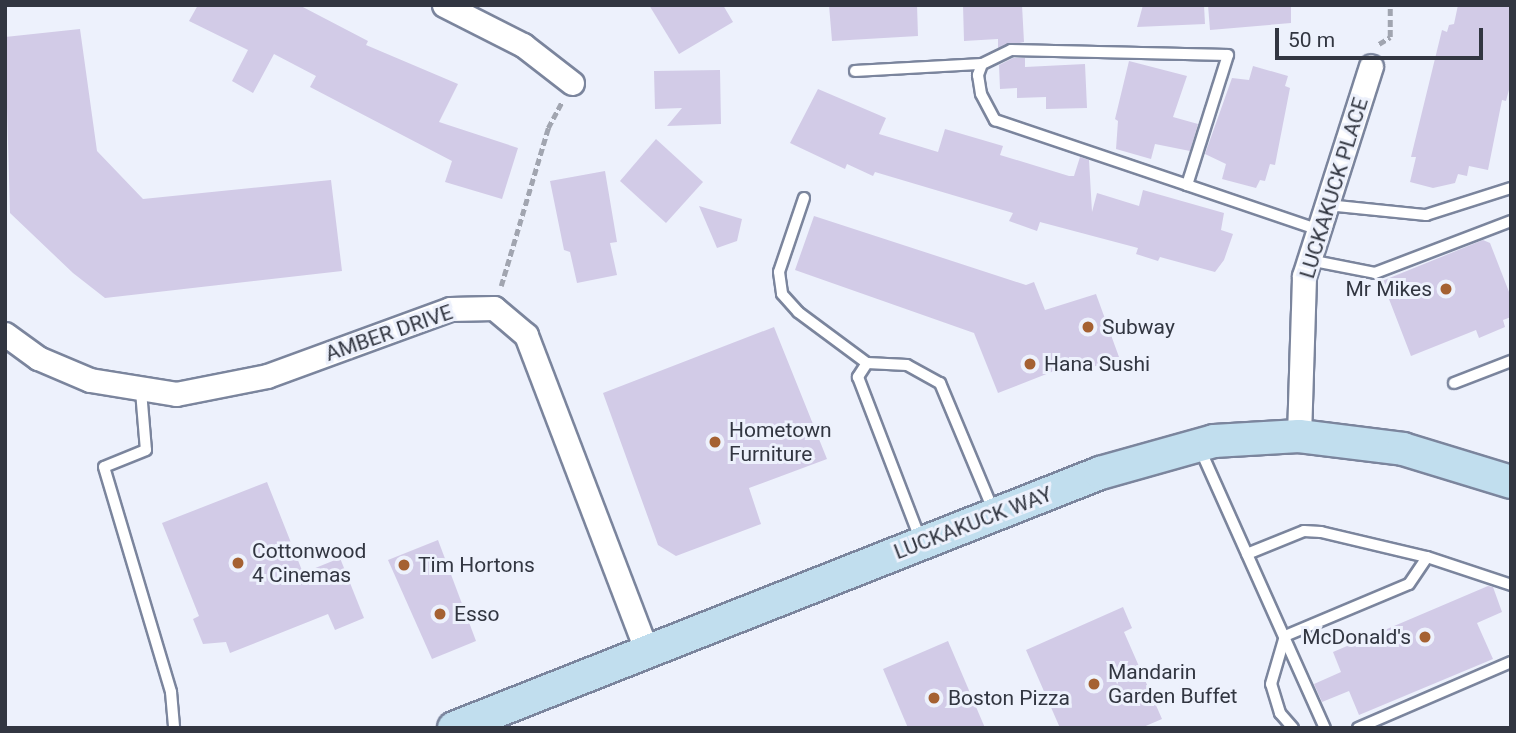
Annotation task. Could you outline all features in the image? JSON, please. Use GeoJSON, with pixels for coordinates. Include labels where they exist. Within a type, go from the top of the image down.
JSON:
{"type":"FeatureCollection","features":[{"type":"Feature","properties":{"kind":"street"},"geometry":{"type":"LineString","coordinates":[[444,5],[523,45],[572,83]]}},
{"type":"Feature","properties":{"kind":"street","name":"LUCKAKUCK PLACE"},"geometry":{"type":"LineString","coordinates":[[1299,436],[1304,276],[1371,66]]}},
{"type":"Feature","properties":{"kind":"street"},"geometry":{"type":"LineString","coordinates":[[494,308],[526,335],[647,652]]}},
{"type":"Feature","properties":{"kind":"street","name":"AMBER DRIVE"},"geometry":{"type":"LineString","coordinates":[[5,334],[38,358],[90,380],[141,391],[176,394],[267,376],[450,309],[494,308]]}},
{"type":"Feature","properties":{"kind":"street","name":"LUCKAKUCK WAY"},"geometry":{"type":"LineString","coordinates":[[454,728],[1100,473],[1198,445],[1299,436],[1403,449],[1511,482]]}},
{"type":"Feature","properties":{"kind":"lane"},"geometry":{"type":"LineString","coordinates":[[855,71],[982,64],[1011,50],[1228,55],[1187,185]]}},
{"type":"Feature","properties":{"kind":"lane"},"geometry":{"type":"LineString","coordinates":[[982,64],[978,75],[981,94],[995,120],[1319,230]]}},
{"type":"Feature","properties":{"kind":"lane"},"geometry":{"type":"LineString","coordinates":[[1327,205],[1426,215],[1511,188]]}},
{"type":"Feature","properties":{"kind":"lane"},"geometry":{"type":"LineString","coordinates":[[804,198],[779,272],[782,295],[797,312],[867,363],[908,366],[940,383],[995,515]]}},
{"type":"Feature","properties":{"kind":"lane"},"geometry":{"type":"LineString","coordinates":[[1309,260],[1375,273],[1511,221]]}},
{"type":"Feature","properties":{"kind":"lane"},"geometry":{"type":"LineString","coordinates":[[1454,383],[1511,361]]}},
{"type":"Feature","properties":{"kind":"lane"},"geometry":{"type":"LineString","coordinates":[[867,363],[858,377],[922,543]]}},
{"type":"Feature","properties":{"kind":"lane"},"geometry":{"type":"LineString","coordinates":[[141,391],[146,450],[104,467],[172,692],[174,728]]}},
{"type":"Feature","properties":{"kind":"lane"},"geometry":{"type":"LineString","coordinates":[[1198,445],[1325,728]]}},
{"type":"Feature","properties":{"kind":"lane"},"geometry":{"type":"LineString","coordinates":[[1247,554],[1304,531],[1427,557],[1511,585]]}},
{"type":"Feature","properties":{"kind":"lane"},"geometry":{"type":"LineString","coordinates":[[1293,728],[1280,713],[1270,684],[1285,636],[1409,584],[1427,557]]}},
{"type":"Feature","properties":{"kind":"lane"},"geometry":{"type":"LineString","coordinates":[[1358,728],[1511,662]]}},
{"type":"Feature","properties":{"kind":"path"},"geometry":{"type":"LineString","coordinates":[[1371,66],[1377,45],[1390,37],[1390,5]]}},
{"type":"Feature","properties":{"kind":"path"},"geometry":{"type":"LineString","coordinates":[[494,308],[548,128],[572,83]]}},
{"type":"Feature","properties":{"kind":"building"},"geometry":{"type":"Polygon","coordinates":[[[198,5],[299,5],[368,41],[366,45],[458,84],[439,122],[518,148],[502,199],[445,182],[452,161],[310,87],[316,76],[274,54],[253,93],[232,81],[248,50],[189,21],[198,5]]]}},
{"type":"Feature","properties":{"kind":"building"},"geometry":{"type":"Polygon","coordinates":[[[649,5],[723,5],[733,22],[679,54],[649,5]]]}},
{"type":"Feature","properties":{"kind":"building"},"geometry":{"type":"Polygon","coordinates":[[[829,5],[917,5],[918,36],[832,41],[829,5]]]}},
{"type":"Feature","properties":{"kind":"building"},"geometry":{"type":"Polygon","coordinates":[[[963,5],[1022,5],[1024,42],[998,48],[998,39],[964,41],[963,5]]]}},
{"type":"Feature","properties":{"kind":"building"},"geometry":{"type":"Polygon","coordinates":[[[1143,5],[1204,5],[1205,24],[1137,27],[1143,5]]]}},
{"type":"Feature","properties":{"kind":"building"},"geometry":{"type":"Polygon","coordinates":[[[1208,5],[1291,5],[1291,23],[1210,30],[1208,5]]]}},
{"type":"Feature","properties":{"kind":"building"},"geometry":{"type":"Polygon","coordinates":[[[1458,5],[1511,5],[1511,82],[1506,101],[1502,100],[1488,170],[1469,166],[1467,176],[1458,174],[1455,183],[1433,188],[1410,182],[1416,157],[1411,157],[1442,30],[1447,32],[1449,25],[1454,24],[1458,5]]]}},
{"type":"Feature","properties":{"kind":"building"},"geometry":{"type":"Polygon","coordinates":[[[80,29],[97,151],[143,199],[331,180],[342,271],[105,298],[73,273],[10,213],[5,37],[80,29]]]}},
{"type":"Feature","properties":{"kind":"building"},"geometry":{"type":"Polygon","coordinates":[[[1013,58],[1025,58],[1025,67],[1085,64],[1087,108],[1046,109],[1046,97],[1017,98],[1017,88],[1000,89],[999,65],[1013,58]]]}},
{"type":"Feature","properties":{"kind":"building"},"geometry":{"type":"Polygon","coordinates":[[[1129,61],[1187,76],[1173,117],[1198,124],[1190,151],[1155,144],[1151,159],[1116,149],[1118,121],[1115,119],[1129,61]]]}},
{"type":"Feature","properties":{"kind":"building"},"geometry":{"type":"Polygon","coordinates":[[[1253,66],[1288,76],[1285,86],[1290,88],[1275,165],[1270,164],[1265,181],[1260,180],[1256,188],[1222,179],[1226,164],[1205,154],[1232,78],[1249,80],[1253,66]]]}},
{"type":"Feature","properties":{"kind":"building"},"geometry":{"type":"Polygon","coordinates":[[[720,70],[721,124],[667,126],[682,108],[655,109],[654,71],[720,70]]]}},
{"type":"Feature","properties":{"kind":"building"},"geometry":{"type":"Polygon","coordinates":[[[818,89],[886,118],[879,134],[938,152],[945,129],[1003,146],[1000,155],[1069,176],[1074,176],[1080,157],[1089,160],[1092,212],[1097,193],[1139,206],[1143,190],[1224,213],[1221,230],[1233,234],[1224,260],[1215,272],[1160,257],[1158,261],[1136,254],[1138,248],[1040,222],[1037,231],[1009,221],[1013,213],[875,172],[873,176],[847,164],[845,169],[790,143],[818,89]]]}},
{"type":"Feature","properties":{"kind":"building"},"geometry":{"type":"Polygon","coordinates":[[[656,139],[703,182],[666,223],[620,181],[656,139]]]}},
{"type":"Feature","properties":{"kind":"building"},"geometry":{"type":"Polygon","coordinates":[[[605,171],[617,242],[610,243],[617,275],[577,283],[570,252],[564,250],[550,181],[605,171]]]}},
{"type":"Feature","properties":{"kind":"building"},"geometry":{"type":"Polygon","coordinates":[[[699,206],[742,219],[737,241],[717,248],[699,206]]]}},
{"type":"Feature","properties":{"kind":"building"},"geometry":{"type":"Polygon","coordinates":[[[814,216],[1026,285],[1034,282],[1045,310],[1096,294],[1119,357],[1093,367],[1077,362],[998,393],[974,333],[795,270],[814,216]]]}},
{"type":"Feature","properties":{"kind":"building","name":"Mr Mikes"},"geometry":{"type":"Polygon","coordinates":[[[1483,240],[1490,243],[1511,297],[1511,317],[1503,320],[1505,327],[1479,338],[1476,330],[1411,356],[1382,281],[1483,240]]]}},
{"type":"Feature","properties":{"kind":"building"},"geometry":{"type":"Polygon","coordinates":[[[774,327],[827,459],[749,488],[761,524],[676,556],[658,545],[603,393],[774,327]]]}},
{"type":"Feature","properties":{"kind":"building","name":"Cottonwood 4 Cinemas"},"geometry":{"type":"Polygon","coordinates":[[[267,482],[303,573],[340,558],[364,618],[335,630],[328,614],[230,653],[226,642],[203,644],[193,619],[199,616],[162,523],[267,482]]]}},
{"type":"Feature","properties":{"kind":"building","name":"Esso"},"geometry":{"type":"Polygon","coordinates":[[[438,540],[476,641],[432,659],[388,560],[438,540]]]}},
{"type":"Feature","properties":{"kind":"building","name":"McDonald's"},"geometry":{"type":"Polygon","coordinates":[[[1488,586],[1493,587],[1502,612],[1477,623],[1493,659],[1359,715],[1349,691],[1322,702],[1314,684],[1341,672],[1333,652],[1488,586]]]}},
{"type":"Feature","properties":{"kind":"building","name":"Mandarin Garden Buffet"},"geometry":{"type":"Polygon","coordinates":[[[1123,607],[1132,628],[1124,632],[1162,719],[1141,728],[1060,728],[1026,650],[1123,607]]]}},
{"type":"Feature","properties":{"kind":"building","name":"Boston Pizza"},"geometry":{"type":"Polygon","coordinates":[[[948,641],[985,728],[908,728],[883,669],[948,641]]]}},
{"type":"Feature","properties":{"kind":"place","name":"Mr Mikes"},"geometry":{"type":"Point","coordinates":[1446,289]}},
{"type":"Feature","properties":{"kind":"place","name":"Subway"},"geometry":{"type":"Point","coordinates":[1088,327]}},
{"type":"Feature","properties":{"kind":"place","name":"Hana Sushi"},"geometry":{"type":"Point","coordinates":[1030,364]}},
{"type":"Feature","properties":{"kind":"place","name":"Hometown Furniture"},"geometry":{"type":"Point","coordinates":[715,442]}},
{"type":"Feature","properties":{"kind":"place","name":"Cottonwood 4 Cinemas"},"geometry":{"type":"Point","coordinates":[238,563]}},
{"type":"Feature","properties":{"kind":"place","name":"Tim Hortons"},"geometry":{"type":"Point","coordinates":[404,565]}},
{"type":"Feature","properties":{"kind":"place","name":"Esso"},"geometry":{"type":"Point","coordinates":[440,614]}},
{"type":"Feature","properties":{"kind":"place","name":"McDonald's"},"geometry":{"type":"Point","coordinates":[1425,637]}},
{"type":"Feature","properties":{"kind":"place","name":"Mandarin Garden Buffet"},"geometry":{"type":"Point","coordinates":[1094,684]}},
{"type":"Feature","properties":{"kind":"place","name":"Boston Pizza"},"geometry":{"type":"Point","coordinates":[934,698]}}]}
